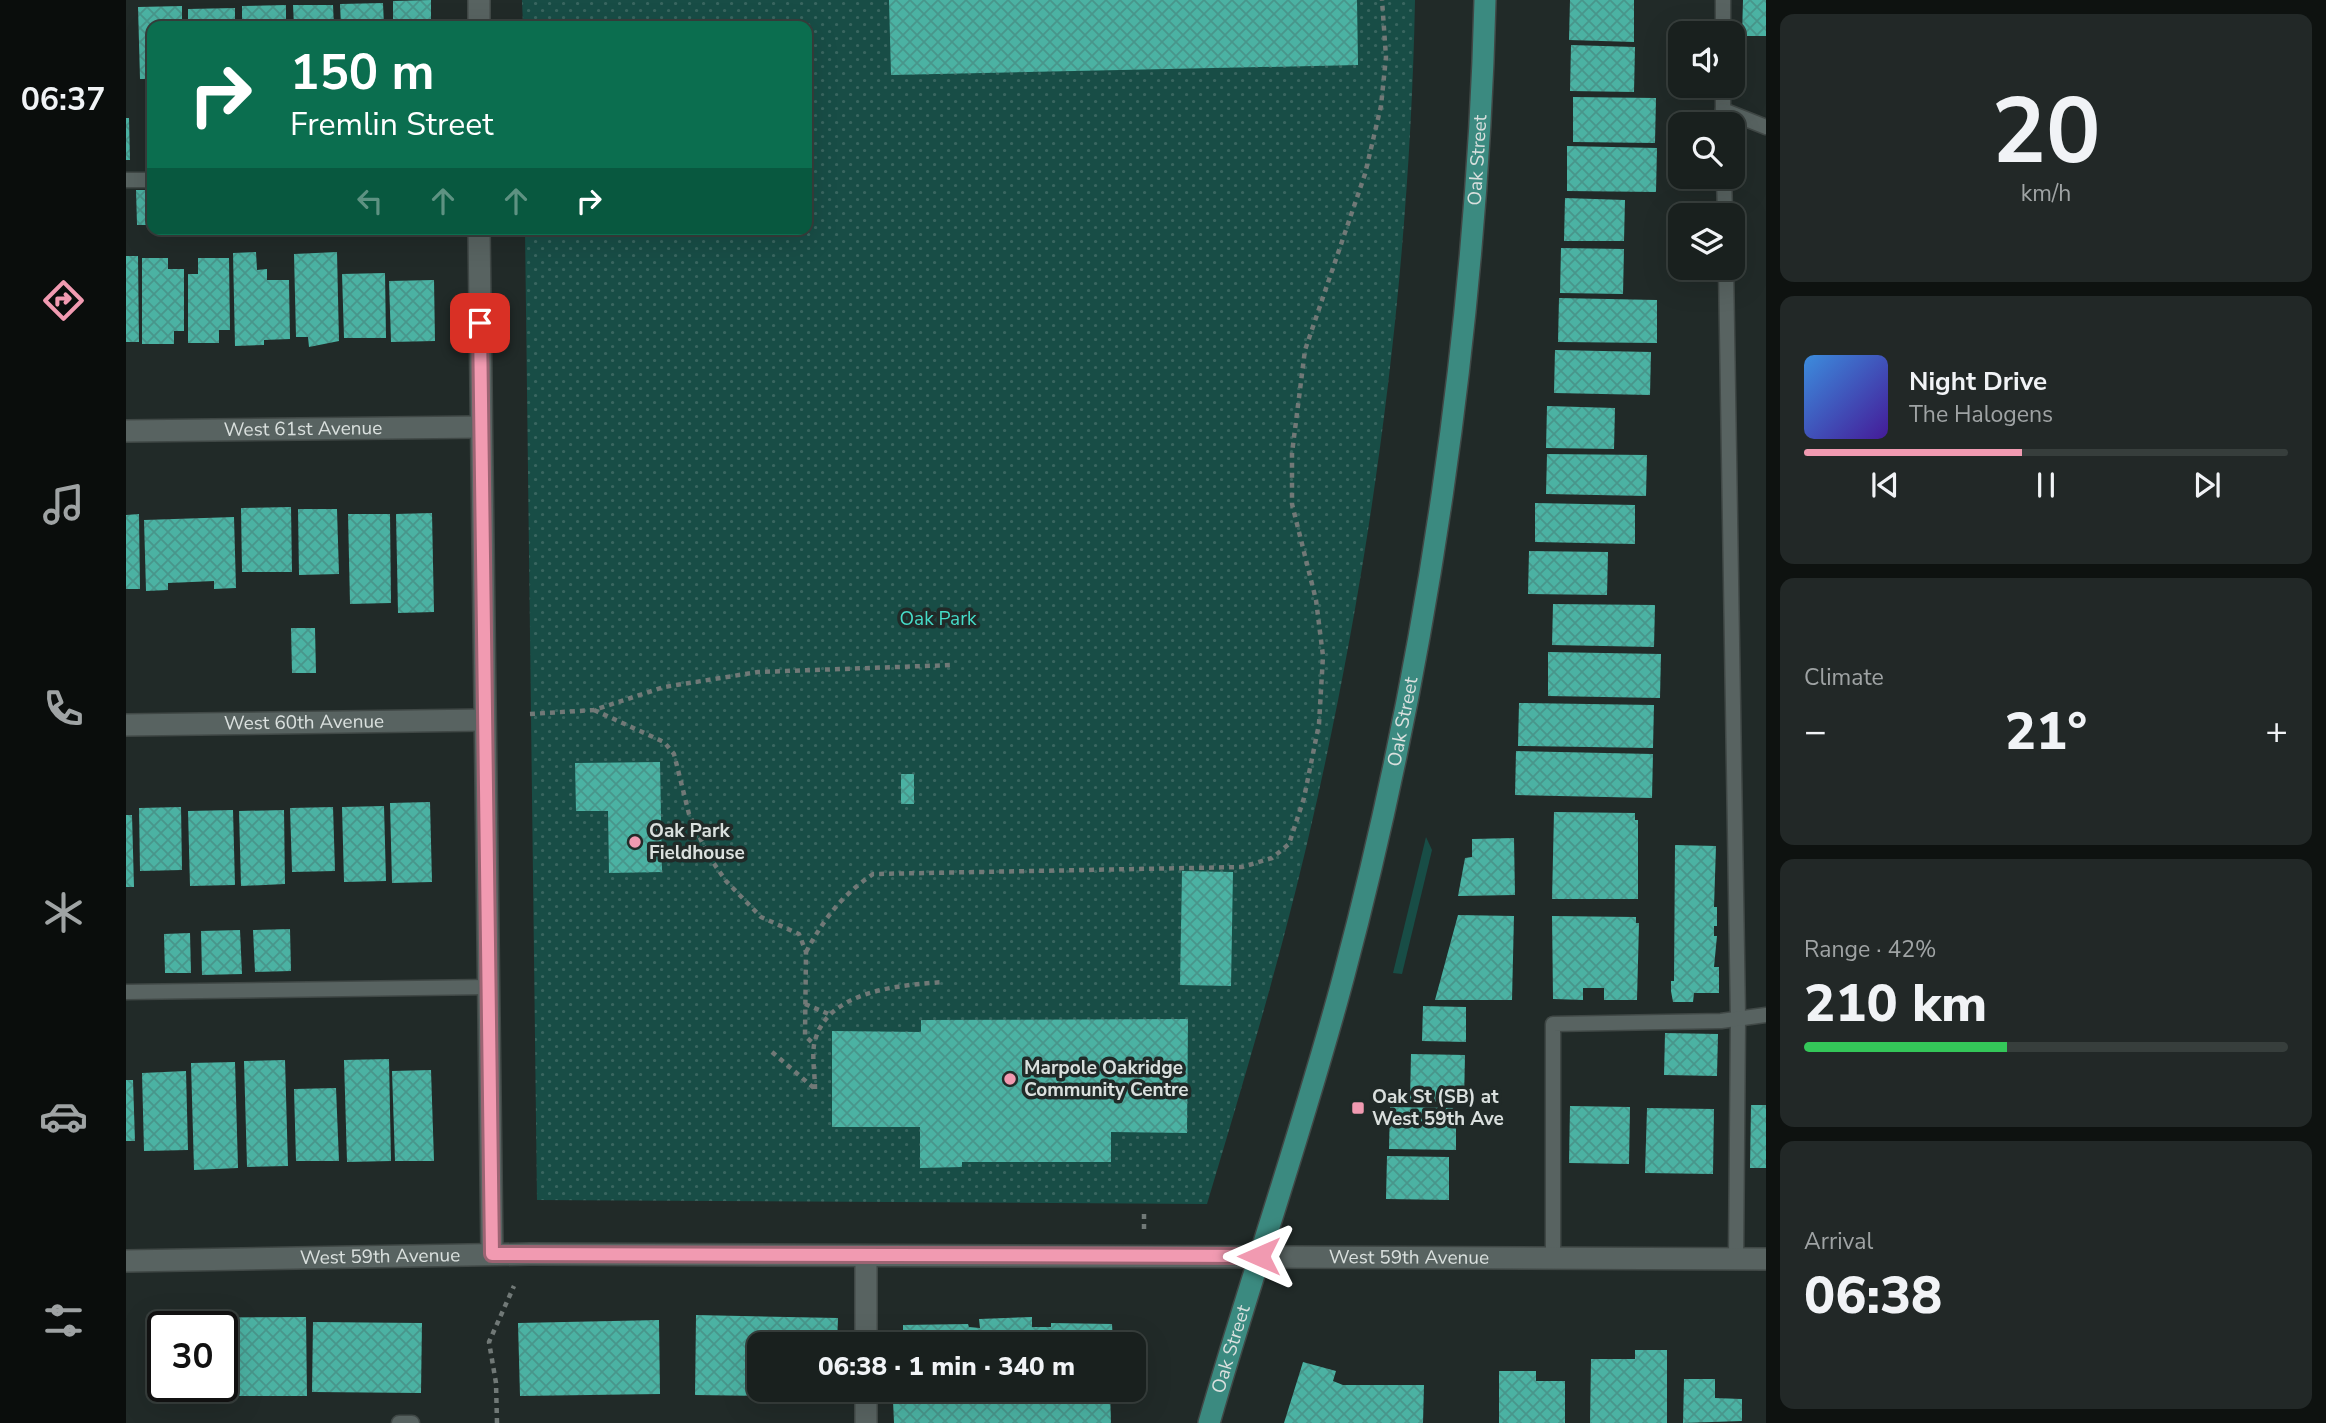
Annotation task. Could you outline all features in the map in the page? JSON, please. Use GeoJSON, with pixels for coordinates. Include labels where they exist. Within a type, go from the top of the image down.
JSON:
{"type":"FeatureCollection","features":[{"type":"Feature","properties":{"kind":"main road","name":"Oak Street"},"geometry":{"type":"LineString","coordinates":[[1209,1423],[1345,973],[1386,797],[1419,627],[1442,496],[1467,278],[1478,159],[1485,0]]}},
{"type":"Feature","properties":{"kind":"street"},"geometry":{"type":"LineString","coordinates":[[479,0],[479,21]]}},
{"type":"Feature","properties":{"kind":"street"},"geometry":{"type":"LineString","coordinates":[[480,235],[492,1254]]}},
{"type":"Feature","properties":{"kind":"street","name":"West 61st Avenue"},"geometry":{"type":"LineString","coordinates":[[126,431],[481,427]]}},
{"type":"Feature","properties":{"kind":"street","name":"West 60th Avenue"},"geometry":{"type":"LineString","coordinates":[[126,725],[484,720]]}},
{"type":"Feature","properties":{"kind":"street","name":"West 59th Avenue"},"geometry":{"type":"LineString","coordinates":[[126,1261],[492,1254],[1766,1259]]}},
{"type":"Feature","properties":{"kind":"street"},"geometry":{"type":"LineString","coordinates":[[866,1256],[866,1332]]}},
{"type":"Feature","properties":{"kind":"street"},"geometry":{"type":"LineString","coordinates":[[866,1402],[866,1423]]}},
{"type":"Feature","properties":{"kind":"lane"},"geometry":{"type":"LineString","coordinates":[[1723,0],[1723,21]]}},
{"type":"Feature","properties":{"kind":"lane"},"geometry":{"type":"LineString","coordinates":[[1745,122],[1766,127]]}},
{"type":"Feature","properties":{"kind":"lane"},"geometry":{"type":"LineString","coordinates":[[126,180],[147,180]]}},
{"type":"Feature","properties":{"kind":"lane"},"geometry":{"type":"LineString","coordinates":[[1726,280],[1738,1018],[1736,1259]]}},
{"type":"Feature","properties":{"kind":"lane"},"geometry":{"type":"LineString","coordinates":[[126,992],[488,987]]}},
{"type":"Feature","properties":{"kind":"lane"},"geometry":{"type":"LineString","coordinates":[[1553,1257],[1553,1024],[1721,1021],[1766,1015]]}},
{"type":"Feature","properties":{"kind":"lane"},"geometry":{"type":"LineString","coordinates":[[399,1423],[412,1423]]}},
{"type":"Feature","properties":{"kind":"path"},"geometry":{"type":"LineString","coordinates":[[806,952],[832,909],[846,892],[873,874],[1242,867],[1272,858],[1289,844],[1304,798],[1319,724],[1322,656],[1316,600],[1292,504],[1292,453],[1305,350],[1365,174],[1381,106],[1386,58],[1382,0]]}},
{"type":"Feature","properties":{"kind":"path"},"geometry":{"type":"LineString","coordinates":[[530,714],[594,710],[664,687],[758,672],[953,666]]}},
{"type":"Feature","properties":{"kind":"path"},"geometry":{"type":"LineString","coordinates":[[594,710],[650,734],[674,754],[689,814],[708,855],[747,904],[769,923],[799,934],[806,952],[805,1036],[814,1044]]}},
{"type":"Feature","properties":{"kind":"path"},"geometry":{"type":"LineString","coordinates":[[772,1052],[815,1089],[814,1044],[831,1015],[862,995],[881,988],[944,982]]}},
{"type":"Feature","properties":{"kind":"path"},"geometry":{"type":"LineString","coordinates":[[805,1004],[831,1015]]}},
{"type":"Feature","properties":{"kind":"path"},"geometry":{"type":"LineString","coordinates":[[497,1423],[496,1383],[489,1342],[514,1286]]}},
{"type":"Feature","properties":{"kind":"green space","name":"Oak Park"},"geometry":{"type":"Polygon","coordinates":[[[522,0],[1415,0],[1412,100],[1397,301],[1386,402],[1356,603],[1338,702],[1293,902],[1207,1204],[537,1200],[525,235],[812,235],[812,21],[523,21],[522,0]]]}},
{"type":"Feature","properties":{"kind":"green space"},"geometry":{"type":"Polygon","coordinates":[[[1426,837],[1432,850],[1402,974],[1393,973],[1426,837]]]}},
{"type":"Feature","properties":{"kind":"building"},"geometry":{"type":"Polygon","coordinates":[[[431,0],[431,21],[393,21],[393,1],[431,0]]]}},
{"type":"Feature","properties":{"kind":"building"},"geometry":{"type":"Polygon","coordinates":[[[889,0],[1357,0],[1358,65],[891,75],[889,0]]]}},
{"type":"Feature","properties":{"kind":"building"},"geometry":{"type":"Polygon","coordinates":[[[1570,0],[1634,0],[1634,42],[1569,40],[1570,0]]]}},
{"type":"Feature","properties":{"kind":"building"},"geometry":{"type":"Polygon","coordinates":[[[1743,0],[1766,0],[1766,36],[1745,36],[1745,21],[1742,21],[1743,0]]]}},
{"type":"Feature","properties":{"kind":"building"},"geometry":{"type":"Polygon","coordinates":[[[383,3],[384,21],[341,21],[340,4],[383,3]]]}},
{"type":"Feature","properties":{"kind":"building"},"geometry":{"type":"Polygon","coordinates":[[[286,5],[286,21],[242,21],[242,6],[286,5]]]}},
{"type":"Feature","properties":{"kind":"building"},"geometry":{"type":"Polygon","coordinates":[[[293,5],[333,5],[334,21],[294,21],[293,5]]]}},
{"type":"Feature","properties":{"kind":"building"},"geometry":{"type":"Polygon","coordinates":[[[182,6],[182,21],[147,21],[147,79],[140,79],[138,7],[182,6]]]}},
{"type":"Feature","properties":{"kind":"building"},"geometry":{"type":"Polygon","coordinates":[[[235,8],[235,21],[188,21],[188,9],[235,8]]]}},
{"type":"Feature","properties":{"kind":"building"},"geometry":{"type":"Polygon","coordinates":[[[1571,45],[1635,47],[1634,92],[1570,91],[1571,45]]]}},
{"type":"Feature","properties":{"kind":"building"},"geometry":{"type":"Polygon","coordinates":[[[1573,97],[1656,98],[1655,143],[1573,142],[1573,97]]]}},
{"type":"Feature","properties":{"kind":"building"},"geometry":{"type":"Polygon","coordinates":[[[126,118],[129,118],[130,160],[126,160],[126,118]]]}},
{"type":"Feature","properties":{"kind":"building"},"geometry":{"type":"Polygon","coordinates":[[[1567,146],[1657,148],[1656,192],[1567,191],[1567,146]]]}},
{"type":"Feature","properties":{"kind":"building"},"geometry":{"type":"Polygon","coordinates":[[[136,190],[147,190],[147,225],[137,225],[136,190]]]}},
{"type":"Feature","properties":{"kind":"building"},"geometry":{"type":"Polygon","coordinates":[[[1565,198],[1625,200],[1624,241],[1564,241],[1565,198]]]}},
{"type":"Feature","properties":{"kind":"building"},"geometry":{"type":"Polygon","coordinates":[[[1561,248],[1624,249],[1623,294],[1560,293],[1561,248]]]}},
{"type":"Feature","properties":{"kind":"building"},"geometry":{"type":"Polygon","coordinates":[[[256,252],[257,270],[267,269],[267,280],[289,280],[290,339],[264,340],[264,345],[235,346],[233,253],[256,252]]]}},
{"type":"Feature","properties":{"kind":"building"},"geometry":{"type":"Polygon","coordinates":[[[337,252],[339,341],[309,347],[308,337],[296,337],[294,254],[337,252]]]}},
{"type":"Feature","properties":{"kind":"building"},"geometry":{"type":"Polygon","coordinates":[[[126,256],[138,256],[139,342],[126,342],[126,256]]]}},
{"type":"Feature","properties":{"kind":"building"},"geometry":{"type":"Polygon","coordinates":[[[142,258],[168,258],[168,269],[184,269],[184,331],[174,331],[174,344],[142,344],[142,258]]]}},
{"type":"Feature","properties":{"kind":"building"},"geometry":{"type":"Polygon","coordinates":[[[198,258],[229,258],[230,330],[219,330],[219,343],[188,343],[188,274],[198,274],[198,258]]]}},
{"type":"Feature","properties":{"kind":"building"},"geometry":{"type":"Polygon","coordinates":[[[385,273],[386,338],[344,338],[342,274],[385,273]]]}},
{"type":"Feature","properties":{"kind":"building"},"geometry":{"type":"Polygon","coordinates":[[[434,280],[435,341],[391,342],[389,281],[434,280]]]}},
{"type":"Feature","properties":{"kind":"building"},"geometry":{"type":"Polygon","coordinates":[[[1559,298],[1657,300],[1657,343],[1558,342],[1559,298]]]}},
{"type":"Feature","properties":{"kind":"building"},"geometry":{"type":"Polygon","coordinates":[[[1555,350],[1651,352],[1650,395],[1554,393],[1555,350]]]}},
{"type":"Feature","properties":{"kind":"building"},"geometry":{"type":"Polygon","coordinates":[[[1547,406],[1615,408],[1614,449],[1546,448],[1547,406]]]}},
{"type":"Feature","properties":{"kind":"building"},"geometry":{"type":"Polygon","coordinates":[[[1547,454],[1647,455],[1646,496],[1546,494],[1547,454]]]}},
{"type":"Feature","properties":{"kind":"building"},"geometry":{"type":"Polygon","coordinates":[[[1535,503],[1635,505],[1635,544],[1535,542],[1535,503]]]}},
{"type":"Feature","properties":{"kind":"building"},"geometry":{"type":"Polygon","coordinates":[[[291,507],[292,572],[242,572],[241,508],[291,507]]]}},
{"type":"Feature","properties":{"kind":"building"},"geometry":{"type":"Polygon","coordinates":[[[298,509],[337,509],[339,574],[299,575],[298,509]]]}},
{"type":"Feature","properties":{"kind":"building"},"geometry":{"type":"Polygon","coordinates":[[[432,513],[434,612],[398,613],[396,514],[432,513]]]}},
{"type":"Feature","properties":{"kind":"building"},"geometry":{"type":"Polygon","coordinates":[[[139,514],[140,589],[126,589],[126,515],[139,514]]]}},
{"type":"Feature","properties":{"kind":"building"},"geometry":{"type":"Polygon","coordinates":[[[348,514],[390,514],[391,603],[350,604],[348,514]]]}},
{"type":"Feature","properties":{"kind":"building"},"geometry":{"type":"Polygon","coordinates":[[[234,517],[236,588],[214,589],[214,581],[168,583],[168,590],[146,591],[144,520],[234,517]]]}},
{"type":"Feature","properties":{"kind":"building"},"geometry":{"type":"Polygon","coordinates":[[[1529,551],[1608,552],[1607,595],[1528,594],[1529,551]]]}},
{"type":"Feature","properties":{"kind":"building"},"geometry":{"type":"Polygon","coordinates":[[[1553,604],[1655,605],[1654,647],[1552,645],[1553,604]]]}},
{"type":"Feature","properties":{"kind":"building"},"geometry":{"type":"Polygon","coordinates":[[[291,628],[315,628],[316,673],[292,673],[291,628]]]}},
{"type":"Feature","properties":{"kind":"building"},"geometry":{"type":"Polygon","coordinates":[[[1548,652],[1661,654],[1660,698],[1548,696],[1548,652]]]}},
{"type":"Feature","properties":{"kind":"building"},"geometry":{"type":"Polygon","coordinates":[[[1519,703],[1654,705],[1653,748],[1518,746],[1519,703]]]}},
{"type":"Feature","properties":{"kind":"building"},"geometry":{"type":"Polygon","coordinates":[[[1516,751],[1653,754],[1652,798],[1515,795],[1516,751]]]}},
{"type":"Feature","properties":{"kind":"building","name":"Oak Park Fieldhouse"},"geometry":{"type":"Polygon","coordinates":[[[660,762],[662,872],[609,873],[608,811],[576,811],[575,763],[660,762]]]}},
{"type":"Feature","properties":{"kind":"building"},"geometry":{"type":"Polygon","coordinates":[[[901,774],[914,774],[914,804],[901,804],[901,774]]]}},
{"type":"Feature","properties":{"kind":"building"},"geometry":{"type":"Polygon","coordinates":[[[430,802],[432,882],[392,883],[390,803],[430,802]]]}},
{"type":"Feature","properties":{"kind":"building"},"geometry":{"type":"Polygon","coordinates":[[[384,806],[386,881],[344,882],[342,807],[384,806]]]}},
{"type":"Feature","properties":{"kind":"building"},"geometry":{"type":"Polygon","coordinates":[[[181,807],[182,870],[140,871],[139,808],[181,807]]]}},
{"type":"Feature","properties":{"kind":"building"},"geometry":{"type":"Polygon","coordinates":[[[333,807],[335,871],[292,872],[290,808],[333,807]]]}},
{"type":"Feature","properties":{"kind":"building"},"geometry":{"type":"Polygon","coordinates":[[[233,810],[235,885],[190,886],[188,811],[233,810]]]}},
{"type":"Feature","properties":{"kind":"building"},"geometry":{"type":"Polygon","coordinates":[[[284,810],[285,884],[241,886],[239,811],[284,810]]]}},
{"type":"Feature","properties":{"kind":"building"},"geometry":{"type":"Polygon","coordinates":[[[1554,812],[1635,813],[1635,820],[1638,820],[1638,899],[1552,899],[1554,812]]]}},
{"type":"Feature","properties":{"kind":"building"},"geometry":{"type":"Polygon","coordinates":[[[126,815],[132,815],[134,887],[126,887],[126,815]]]}},
{"type":"Feature","properties":{"kind":"building"},"geometry":{"type":"Polygon","coordinates":[[[1514,838],[1515,895],[1458,896],[1465,858],[1472,857],[1472,839],[1514,838]]]}},
{"type":"Feature","properties":{"kind":"building"},"geometry":{"type":"Polygon","coordinates":[[[1675,845],[1716,846],[1714,907],[1717,907],[1717,926],[1714,926],[1714,936],[1717,936],[1714,967],[1719,967],[1719,993],[1694,993],[1693,1002],[1673,1002],[1671,991],[1671,981],[1674,981],[1675,845]]]}},
{"type":"Feature","properties":{"kind":"building"},"geometry":{"type":"Polygon","coordinates":[[[1182,871],[1233,872],[1231,986],[1180,985],[1182,871]]]}},
{"type":"Feature","properties":{"kind":"building"},"geometry":{"type":"Polygon","coordinates":[[[1458,915],[1514,916],[1512,1000],[1435,1000],[1458,915]]]}},
{"type":"Feature","properties":{"kind":"building"},"geometry":{"type":"Polygon","coordinates":[[[1552,916],[1636,917],[1636,923],[1639,923],[1637,1000],[1604,1000],[1604,988],[1583,988],[1583,1000],[1553,999],[1552,916]]]}},
{"type":"Feature","properties":{"kind":"building"},"geometry":{"type":"Polygon","coordinates":[[[290,929],[291,971],[255,972],[253,930],[290,929]]]}},
{"type":"Feature","properties":{"kind":"building"},"geometry":{"type":"Polygon","coordinates":[[[240,930],[242,974],[202,975],[201,931],[240,930]]]}},
{"type":"Feature","properties":{"kind":"building"},"geometry":{"type":"Polygon","coordinates":[[[190,933],[191,973],[165,973],[164,934],[190,933]]]}},
{"type":"Feature","properties":{"kind":"building"},"geometry":{"type":"Polygon","coordinates":[[[1423,1006],[1466,1007],[1466,1042],[1422,1041],[1423,1006]]]}},
{"type":"Feature","properties":{"kind":"building","name":"Marpole Oakridge Community Centre"},"geometry":{"type":"Polygon","coordinates":[[[1188,1019],[1187,1133],[1111,1132],[1111,1162],[962,1162],[962,1167],[920,1168],[920,1127],[832,1127],[832,1031],[921,1032],[921,1020],[1188,1019]]]}},
{"type":"Feature","properties":{"kind":"building"},"geometry":{"type":"Polygon","coordinates":[[[1665,1033],[1718,1034],[1717,1076],[1664,1075],[1665,1033]]]}},
{"type":"Feature","properties":{"kind":"building"},"geometry":{"type":"Polygon","coordinates":[[[1411,1054],[1465,1055],[1464,1102],[1410,1101],[1411,1054]]]}},
{"type":"Feature","properties":{"kind":"building"},"geometry":{"type":"Polygon","coordinates":[[[389,1059],[391,1161],[347,1162],[344,1060],[389,1059]]]}},
{"type":"Feature","properties":{"kind":"building"},"geometry":{"type":"Polygon","coordinates":[[[285,1060],[288,1166],[247,1167],[244,1061],[285,1060]]]}},
{"type":"Feature","properties":{"kind":"building"},"geometry":{"type":"Polygon","coordinates":[[[235,1062],[238,1168],[194,1170],[191,1063],[235,1062]]]}},
{"type":"Feature","properties":{"kind":"building"},"geometry":{"type":"Polygon","coordinates":[[[431,1070],[434,1161],[395,1161],[392,1071],[431,1070]]]}},
{"type":"Feature","properties":{"kind":"building"},"geometry":{"type":"Polygon","coordinates":[[[186,1071],[188,1150],[144,1151],[142,1073],[186,1071]]]}},
{"type":"Feature","properties":{"kind":"building"},"geometry":{"type":"Polygon","coordinates":[[[126,1080],[133,1080],[135,1141],[126,1141],[126,1080]]]}},
{"type":"Feature","properties":{"kind":"building"},"geometry":{"type":"Polygon","coordinates":[[[336,1088],[339,1161],[296,1161],[294,1089],[336,1088]]]}},
{"type":"Feature","properties":{"kind":"building"},"geometry":{"type":"Polygon","coordinates":[[[1751,1105],[1766,1105],[1766,1168],[1750,1168],[1751,1105]]]}},
{"type":"Feature","properties":{"kind":"building"},"geometry":{"type":"Polygon","coordinates":[[[1570,1106],[1630,1107],[1629,1164],[1569,1163],[1570,1106]]]}},
{"type":"Feature","properties":{"kind":"building"},"geometry":{"type":"Polygon","coordinates":[[[1390,1107],[1456,1108],[1456,1150],[1389,1149],[1390,1107]]]}},
{"type":"Feature","properties":{"kind":"building"},"geometry":{"type":"Polygon","coordinates":[[[1647,1108],[1714,1109],[1713,1174],[1645,1173],[1647,1108]]]}},
{"type":"Feature","properties":{"kind":"building"},"geometry":{"type":"Polygon","coordinates":[[[1387,1156],[1449,1157],[1449,1200],[1386,1199],[1387,1156]]]}},
{"type":"Feature","properties":{"kind":"building"},"geometry":{"type":"Polygon","coordinates":[[[696,1315],[838,1318],[837,1332],[747,1332],[747,1396],[695,1395],[696,1315]]]}},
{"type":"Feature","properties":{"kind":"building"},"geometry":{"type":"Polygon","coordinates":[[[238,1317],[306,1317],[307,1396],[238,1396],[238,1317]]]}},
{"type":"Feature","properties":{"kind":"building"},"geometry":{"type":"Polygon","coordinates":[[[1032,1317],[1032,1327],[1051,1327],[1051,1323],[1112,1324],[1112,1332],[903,1332],[903,1325],[968,1324],[969,1327],[980,1328],[979,1319],[1032,1317]]]}},
{"type":"Feature","properties":{"kind":"building"},"geometry":{"type":"Polygon","coordinates":[[[659,1320],[660,1394],[520,1396],[518,1323],[659,1320]]]}},
{"type":"Feature","properties":{"kind":"building"},"geometry":{"type":"Polygon","coordinates":[[[313,1322],[422,1323],[421,1393],[312,1392],[313,1322]]]}},
{"type":"Feature","properties":{"kind":"building"},"geometry":{"type":"Polygon","coordinates":[[[1635,1350],[1667,1350],[1667,1423],[1590,1423],[1591,1359],[1635,1359],[1635,1350]]]}},
{"type":"Feature","properties":{"kind":"building"},"geometry":{"type":"Polygon","coordinates":[[[1303,1362],[1336,1371],[1333,1381],[1343,1385],[1424,1385],[1423,1423],[1284,1423],[1303,1362]]]}},
{"type":"Feature","properties":{"kind":"building"},"geometry":{"type":"Polygon","coordinates":[[[1499,1371],[1536,1371],[1536,1381],[1565,1381],[1565,1423],[1499,1423],[1499,1371]]]}},
{"type":"Feature","properties":{"kind":"building"},"geometry":{"type":"Polygon","coordinates":[[[1684,1379],[1715,1379],[1715,1398],[1742,1399],[1742,1421],[1683,1423],[1684,1379]]]}},
{"type":"Feature","properties":{"kind":"building"},"geometry":{"type":"Polygon","coordinates":[[[893,1402],[1110,1402],[1111,1423],[894,1423],[893,1402]]]}},
{"type":"Feature","properties":{"kind":"place","name":"Oak Park Fieldhouse"},"geometry":{"type":"Point","coordinates":[635,842]}},
{"type":"Feature","properties":{"kind":"place","name":"Marpole Oakridge Community Centre"},"geometry":{"type":"Point","coordinates":[1010,1079]}},
{"type":"Feature","properties":{"kind":"place","name":"Oak St (SB) at West 59th Ave"},"geometry":{"type":"Point","coordinates":[1358,1108]}},
{"type":"Feature","properties":{"kind":"route"},"geometry":{"type":"LineString","coordinates":[[480,323],[492,1254],[1259,1256]]}}]}
